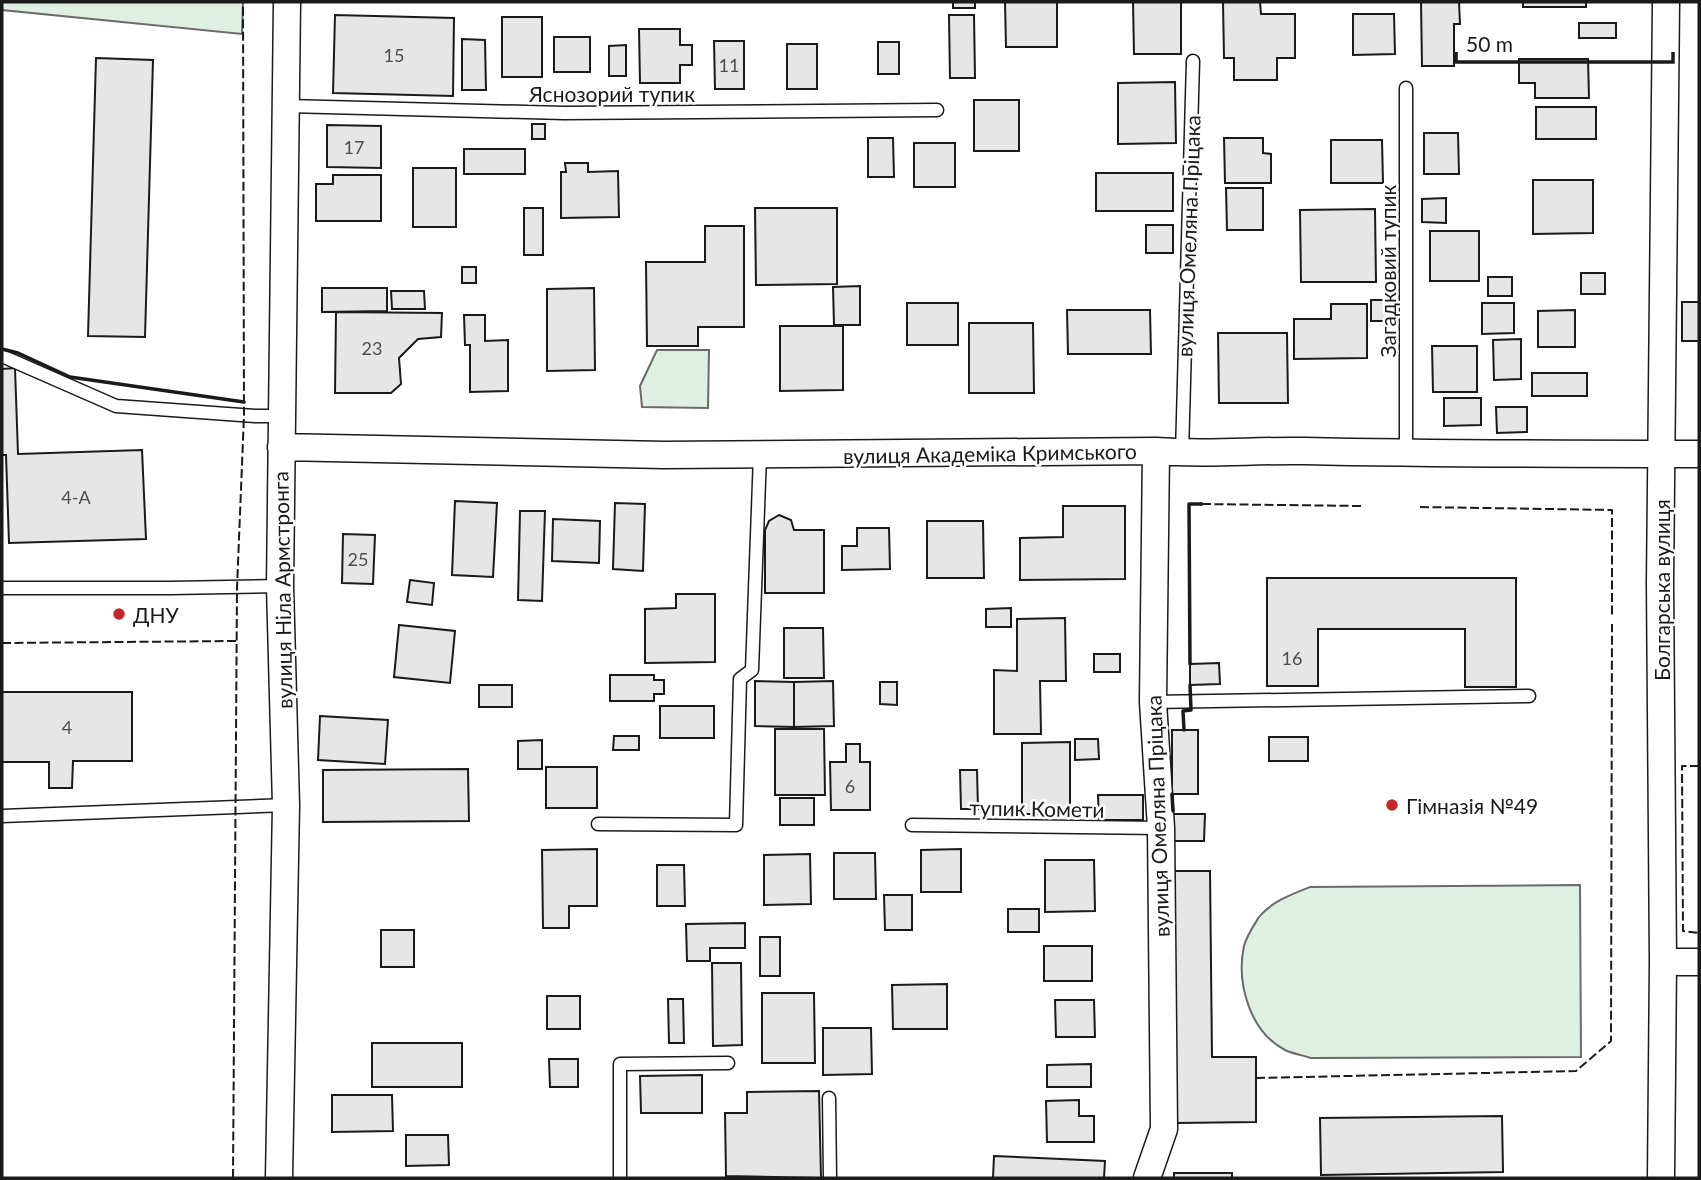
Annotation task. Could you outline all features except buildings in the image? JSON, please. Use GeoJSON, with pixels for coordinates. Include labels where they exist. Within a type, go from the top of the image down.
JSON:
{"type":"FeatureCollection","features":[{"type":"Feature","properties":{"kind":"street","name":"вулиця Ніла Армстронга"},"geometry":{"type":"LineString","coordinates":[[279,1178],[286,805],[280,586],[287,2]]}},
{"type":"Feature","properties":{"kind":"street","name":"Болгарська вулиця"},"geometry":{"type":"LineString","coordinates":[[1661,1178],[1663,962],[1660,583],[1666,2]]}},
{"type":"Feature","properties":{"kind":"street","name":"вулиця Академіка Кримського"},"geometry":{"type":"LineString","coordinates":[[281,447],[760,455],[1156,451],[1699,454]]}},
{"type":"Feature","properties":{"kind":"street","name":"вулиця Омеляна Пріцака"},"geometry":{"type":"LineString","coordinates":[[1147,1178],[1164,1129],[1161,828],[1153,702],[1156,451]]}},
{"type":"Feature","properties":{"kind":"street"},"geometry":{"type":"LineString","coordinates":[[1663,962],[1699,961]]}},
{"type":"Feature","properties":{"kind":"lane","name":"вулиця Омеляна Пріцака"},"geometry":{"type":"LineString","coordinates":[[1182,453],[1193,61]]}},
{"type":"Feature","properties":{"kind":"lane","name":"Загадковий тупик"},"geometry":{"type":"LineString","coordinates":[[1406,88],[1406,454]]}},
{"type":"Feature","properties":{"kind":"lane","name":"Яснозорий тупик"},"geometry":{"type":"LineString","coordinates":[[287,106],[564,113],[937,110]]}},
{"type":"Feature","properties":{"kind":"lane"},"geometry":{"type":"LineString","coordinates":[[2,356],[116,406],[282,416]]}},
{"type":"Feature","properties":{"kind":"lane"},"geometry":{"type":"LineString","coordinates":[[598,824],[736,825],[740,679],[752,670],[760,455]]}},
{"type":"Feature","properties":{"kind":"lane"},"geometry":{"type":"LineString","coordinates":[[2,588],[280,586]]}},
{"type":"Feature","properties":{"kind":"lane"},"geometry":{"type":"LineString","coordinates":[[1153,702],[1529,696]]}},
{"type":"Feature","properties":{"kind":"lane"},"geometry":{"type":"LineString","coordinates":[[2,816],[286,805]]}},
{"type":"Feature","properties":{"kind":"lane","name":"тупик Комети"},"geometry":{"type":"LineString","coordinates":[[912,825],[1161,828]]}},
{"type":"Feature","properties":{"kind":"lane"},"geometry":{"type":"LineString","coordinates":[[620,1178],[620,1064],[729,1063]]}},
{"type":"Feature","properties":{"kind":"lane"},"geometry":{"type":"LineString","coordinates":[[829,1098],[831,1178]]}},
{"type":"Feature","properties":{"kind":"green space"},"geometry":{"type":"Polygon","coordinates":[[[2,2],[243,2],[242,34],[2,10],[2,2]]]}},
{"type":"Feature","properties":{"kind":"green space"},"geometry":{"type":"Polygon","coordinates":[[[657,350],[709,350],[708,408],[642,407],[640,386],[657,350]]]}},
{"type":"Feature","properties":{"kind":"green space"},"geometry":{"type":"Polygon","coordinates":[[[1580,885],[1581,1057],[1311,1058],[1288,1051],[1273,1042],[1263,1031],[1248,1005],[1242,960],[1248,935],[1269,907],[1310,887],[1580,885]]]}},
{"type":"Feature","properties":{"kind":"fence"},"geometry":{"type":"LineString","coordinates":[[233,1178],[237,588],[244,415],[243,2]]}},
{"type":"Feature","properties":{"kind":"fence"},"geometry":{"type":"LineString","coordinates":[[1202,504],[1361,506]]}},
{"type":"Feature","properties":{"kind":"fence"},"geometry":{"type":"LineString","coordinates":[[1420,507],[1612,510],[1612,616]]}},
{"type":"Feature","properties":{"kind":"fence"},"geometry":{"type":"LineString","coordinates":[[1256,1078],[1576,1071],[1611,1041],[1612,624]]}},
{"type":"Feature","properties":{"kind":"fence"},"geometry":{"type":"LineString","coordinates":[[2,643],[237,641]]}},
{"type":"Feature","properties":{"kind":"fence"},"geometry":{"type":"LineString","coordinates":[[1699,766],[1682,766],[1683,931],[1699,933]]}},
{"type":"Feature","properties":{"kind":"wall"},"geometry":{"type":"LineString","coordinates":[[2,349],[18,353],[70,377],[244,402]]}},
{"type":"Feature","properties":{"kind":"wall"},"geometry":{"type":"LineString","coordinates":[[1190,664],[1189,504],[1202,504]]}},
{"type":"Feature","properties":{"kind":"wall"},"geometry":{"type":"LineString","coordinates":[[1184,730],[1183,711],[1191,710],[1190,685]]}},
{"type":"Feature","properties":{"kind":"wall"},"geometry":{"type":"LineString","coordinates":[[1172,794],[1173,811]]}},
{"type":"Feature","properties":{"kind":"place","name":"ДНУ"},"geometry":{"type":"Point","coordinates":[119,614]}},
{"type":"Feature","properties":{"kind":"place","name":"Гімназія №49"},"geometry":{"type":"Point","coordinates":[1392,805]}}]}
